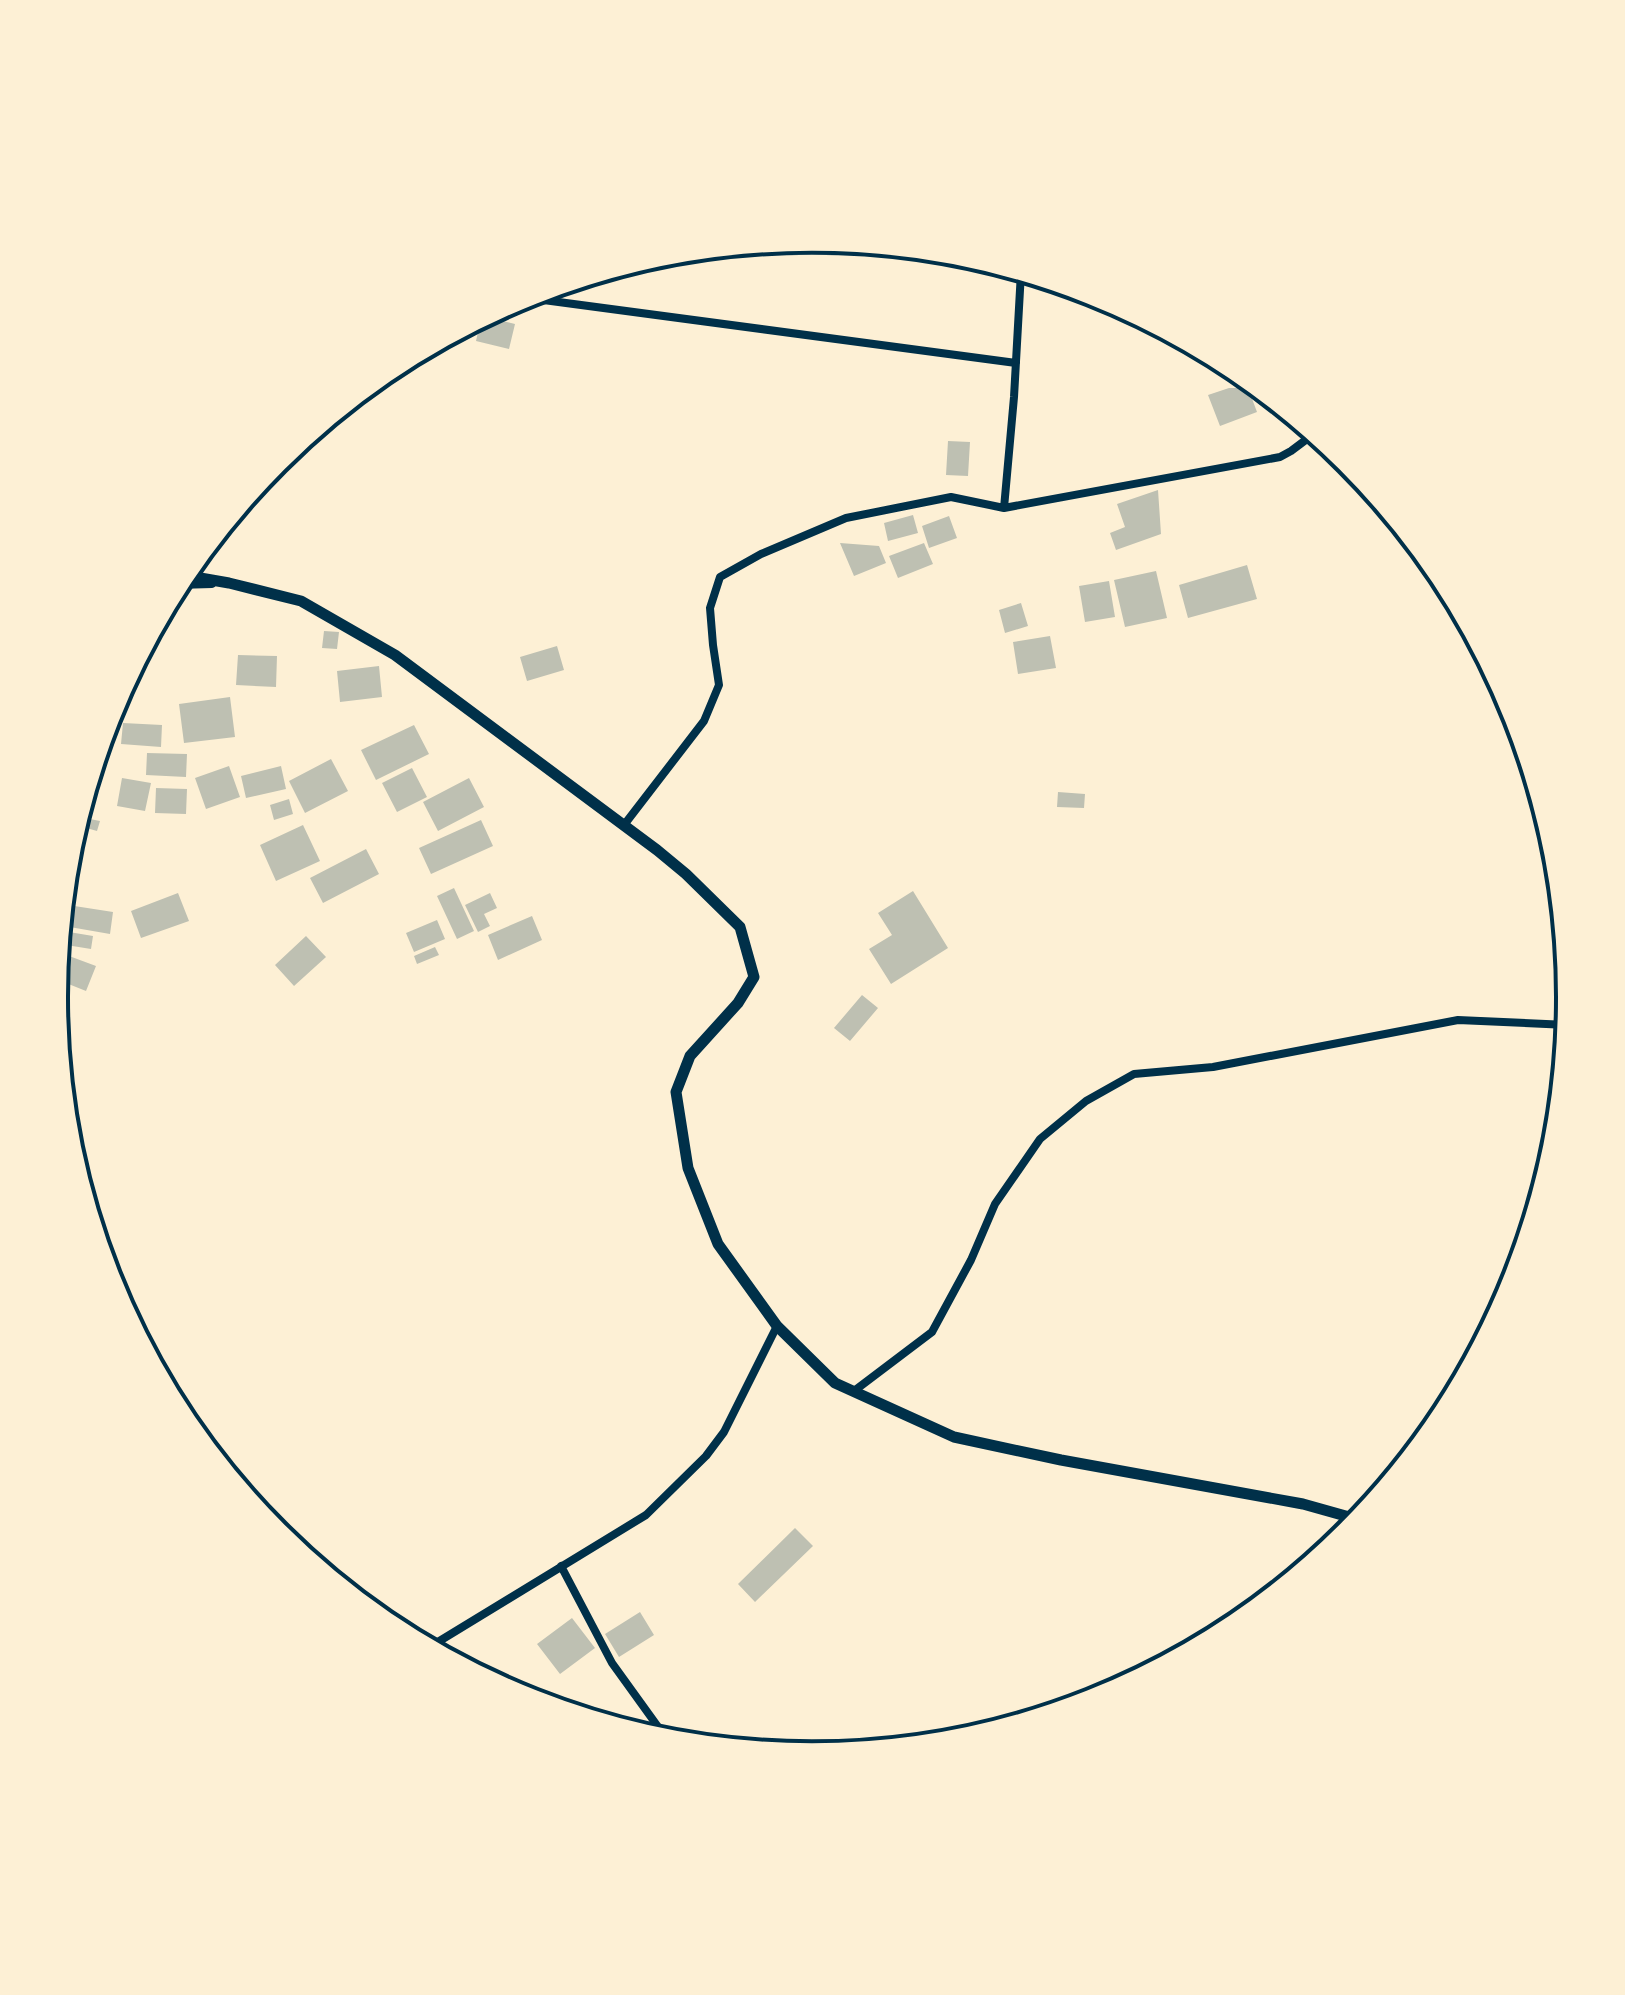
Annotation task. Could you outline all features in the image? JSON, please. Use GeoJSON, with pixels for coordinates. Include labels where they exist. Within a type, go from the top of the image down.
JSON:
{"type":"FeatureCollection","features":[{"type":"Feature","properties":{"kind":"street"},"geometry":{"type":"LineString","coordinates":[[1004,508],[1020,283]]}},
{"type":"Feature","properties":{"kind":"street"},"geometry":{"type":"LineString","coordinates":[[552,301],[1016,363]]}},
{"type":"Feature","properties":{"kind":"street"},"geometry":{"type":"LineString","coordinates":[[624,825],[704,721],[719,685],[710,608],[720,577],[761,554],[846,518],[951,497],[1004,508],[1280,457],[1305,440]]}},
{"type":"Feature","properties":{"kind":"street"},"geometry":{"type":"LineString","coordinates":[[198,578],[301,601],[395,655],[624,825],[686,874],[740,927],[754,977],[738,1003],[690,1056],[676,1092],[688,1168],[718,1244],[777,1326],[835,1383],[954,1437],[1061,1460],[1303,1504],[1346,1516]]}},
{"type":"Feature","properties":{"kind":"street"},"geometry":{"type":"LineString","coordinates":[[193,584],[229,583]]}},
{"type":"Feature","properties":{"kind":"street"},"geometry":{"type":"LineString","coordinates":[[854,1391],[932,1332],[971,1260],[995,1204],[1040,1139],[1086,1101],[1134,1074],[1213,1067],[1458,1020],[1556,1024]]}},
{"type":"Feature","properties":{"kind":"street"},"geometry":{"type":"LineString","coordinates":[[439,1641],[646,1515],[706,1456],[724,1432],[777,1326]]}},
{"type":"Feature","properties":{"kind":"street"},"geometry":{"type":"LineString","coordinates":[[561,1566],[620,1675],[657,1726]]}},
{"type":"Feature","properties":{"kind":"building"},"geometry":{"type":"Polygon","coordinates":[[[503,321],[515,324],[509,349],[476,341],[478,333],[503,321]]]}},
{"type":"Feature","properties":{"kind":"building"},"geometry":{"type":"Polygon","coordinates":[[[1240,388],[1251,396],[1257,412],[1220,426],[1208,395],[1240,388]]]}},
{"type":"Feature","properties":{"kind":"building"},"geometry":{"type":"Polygon","coordinates":[[[948,441],[970,442],[968,476],[946,475],[948,441]]]}},
{"type":"Feature","properties":{"kind":"building"},"geometry":{"type":"Polygon","coordinates":[[[1158,490],[1161,534],[1116,550],[1110,533],[1125,527],[1117,504],[1158,490]]]}},
{"type":"Feature","properties":{"kind":"building"},"geometry":{"type":"Polygon","coordinates":[[[913,515],[918,533],[888,541],[884,523],[913,515]]]}},
{"type":"Feature","properties":{"kind":"building"},"geometry":{"type":"Polygon","coordinates":[[[949,516],[957,538],[929,548],[922,526],[949,516]]]}},
{"type":"Feature","properties":{"kind":"building"},"geometry":{"type":"Polygon","coordinates":[[[840,543],[879,546],[886,563],[854,576],[840,543]]]}},
{"type":"Feature","properties":{"kind":"building"},"geometry":{"type":"Polygon","coordinates":[[[924,543],[933,564],[898,578],[889,556],[924,543]]]}},
{"type":"Feature","properties":{"kind":"building"},"geometry":{"type":"Polygon","coordinates":[[[1247,565],[1257,599],[1188,618],[1179,585],[1247,565]]]}},
{"type":"Feature","properties":{"kind":"building"},"geometry":{"type":"Polygon","coordinates":[[[1156,571],[1167,618],[1125,627],[1114,580],[1156,571]]]}},
{"type":"Feature","properties":{"kind":"building"},"geometry":{"type":"Polygon","coordinates":[[[1109,581],[1115,617],[1085,622],[1079,586],[1109,581]]]}},
{"type":"Feature","properties":{"kind":"building"},"geometry":{"type":"Polygon","coordinates":[[[1021,603],[1028,626],[1005,633],[999,610],[1021,603]]]}},
{"type":"Feature","properties":{"kind":"building"},"geometry":{"type":"Polygon","coordinates":[[[324,631],[339,632],[337,649],[322,648],[324,631]]]}},
{"type":"Feature","properties":{"kind":"building"},"geometry":{"type":"Polygon","coordinates":[[[1050,636],[1056,668],[1018,674],[1013,642],[1050,636]]]}},
{"type":"Feature","properties":{"kind":"building"},"geometry":{"type":"Polygon","coordinates":[[[557,646],[564,670],[527,681],[520,657],[557,646]]]}},
{"type":"Feature","properties":{"kind":"building"},"geometry":{"type":"Polygon","coordinates":[[[238,655],[277,656],[276,687],[236,685],[238,655]]]}},
{"type":"Feature","properties":{"kind":"building"},"geometry":{"type":"Polygon","coordinates":[[[379,666],[382,697],[340,702],[337,671],[379,666]]]}},
{"type":"Feature","properties":{"kind":"building"},"geometry":{"type":"Polygon","coordinates":[[[230,697],[235,737],[184,743],[179,704],[230,697]]]}},
{"type":"Feature","properties":{"kind":"building"},"geometry":{"type":"Polygon","coordinates":[[[123,723],[162,725],[161,747],[121,744],[123,723]]]}},
{"type":"Feature","properties":{"kind":"building"},"geometry":{"type":"Polygon","coordinates":[[[414,725],[429,754],[376,780],[361,750],[414,725]]]}},
{"type":"Feature","properties":{"kind":"building"},"geometry":{"type":"Polygon","coordinates":[[[147,753],[187,754],[186,777],[146,775],[147,753]]]}},
{"type":"Feature","properties":{"kind":"building"},"geometry":{"type":"Polygon","coordinates":[[[331,759],[348,791],[305,813],[289,781],[331,759]]]}},
{"type":"Feature","properties":{"kind":"building"},"geometry":{"type":"Polygon","coordinates":[[[229,766],[240,797],[206,809],[195,778],[229,766]]]}},
{"type":"Feature","properties":{"kind":"building"},"geometry":{"type":"Polygon","coordinates":[[[281,766],[286,789],[246,798],[241,776],[281,766]]]}},
{"type":"Feature","properties":{"kind":"building"},"geometry":{"type":"Polygon","coordinates":[[[412,768],[427,797],[397,812],[382,783],[412,768]]]}},
{"type":"Feature","properties":{"kind":"building"},"geometry":{"type":"Polygon","coordinates":[[[122,778],[151,783],[145,811],[117,806],[122,778]]]}},
{"type":"Feature","properties":{"kind":"building"},"geometry":{"type":"Polygon","coordinates":[[[469,778],[484,807],[438,831],[423,802],[469,778]]]}},
{"type":"Feature","properties":{"kind":"building"},"geometry":{"type":"Polygon","coordinates":[[[156,788],[187,789],[186,814],[155,813],[156,788]]]}},
{"type":"Feature","properties":{"kind":"building"},"geometry":{"type":"Polygon","coordinates":[[[1058,792],[1085,794],[1084,808],[1057,807],[1058,792]]]}},
{"type":"Feature","properties":{"kind":"building"},"geometry":{"type":"Polygon","coordinates":[[[289,799],[293,814],[274,820],[270,805],[289,799]]]}},
{"type":"Feature","properties":{"kind":"building"},"geometry":{"type":"Polygon","coordinates":[[[90,819],[100,821],[97,831],[88,828],[90,819]]]}},
{"type":"Feature","properties":{"kind":"building"},"geometry":{"type":"Polygon","coordinates":[[[481,820],[493,846],[431,874],[419,848],[481,820]]]}},
{"type":"Feature","properties":{"kind":"building"},"geometry":{"type":"Polygon","coordinates":[[[303,825],[320,861],[276,881],[260,845],[303,825]]]}},
{"type":"Feature","properties":{"kind":"building"},"geometry":{"type":"Polygon","coordinates":[[[366,849],[379,874],[323,903],[310,878],[366,849]]]}},
{"type":"Feature","properties":{"kind":"building"},"geometry":{"type":"Polygon","coordinates":[[[454,888],[474,931],[457,939],[437,896],[454,888]]]}},
{"type":"Feature","properties":{"kind":"building"},"geometry":{"type":"Polygon","coordinates":[[[913,891],[948,948],[891,984],[869,949],[892,935],[878,913],[913,891]]]}},
{"type":"Feature","properties":{"kind":"building"},"geometry":{"type":"Polygon","coordinates":[[[178,893],[189,921],[141,938],[131,911],[178,893]]]}},
{"type":"Feature","properties":{"kind":"building"},"geometry":{"type":"Polygon","coordinates":[[[490,893],[497,908],[484,914],[490,926],[478,932],[465,905],[490,893]]]}},
{"type":"Feature","properties":{"kind":"building"},"geometry":{"type":"Polygon","coordinates":[[[74,906],[113,912],[110,934],[72,927],[74,906]]]}},
{"type":"Feature","properties":{"kind":"building"},"geometry":{"type":"Polygon","coordinates":[[[532,916],[542,940],[498,960],[488,935],[532,916]]]}},
{"type":"Feature","properties":{"kind":"building"},"geometry":{"type":"Polygon","coordinates":[[[437,920],[445,939],[414,952],[406,933],[437,920]]]}},
{"type":"Feature","properties":{"kind":"building"},"geometry":{"type":"Polygon","coordinates":[[[71,932],[93,936],[91,949],[70,946],[71,932]]]}},
{"type":"Feature","properties":{"kind":"building"},"geometry":{"type":"Polygon","coordinates":[[[306,936],[326,957],[294,986],[275,965],[306,936]]]}},
{"type":"Feature","properties":{"kind":"building"},"geometry":{"type":"Polygon","coordinates":[[[435,947],[439,955],[417,964],[414,956],[435,947]]]}},
{"type":"Feature","properties":{"kind":"building"},"geometry":{"type":"Polygon","coordinates":[[[70,956],[96,966],[86,991],[69,984],[70,956]]]}},
{"type":"Feature","properties":{"kind":"building"},"geometry":{"type":"Polygon","coordinates":[[[862,995],[878,1008],[850,1041],[834,1028],[862,995]]]}},
{"type":"Feature","properties":{"kind":"building"},"geometry":{"type":"Polygon","coordinates":[[[795,1528],[813,1546],[755,1602],[738,1584],[795,1528]]]}},
{"type":"Feature","properties":{"kind":"building"},"geometry":{"type":"Polygon","coordinates":[[[640,1612],[654,1635],[619,1657],[605,1634],[640,1612]]]}},
{"type":"Feature","properties":{"kind":"building"},"geometry":{"type":"Polygon","coordinates":[[[572,1618],[595,1648],[560,1674],[537,1644],[572,1618]]]}}]}
